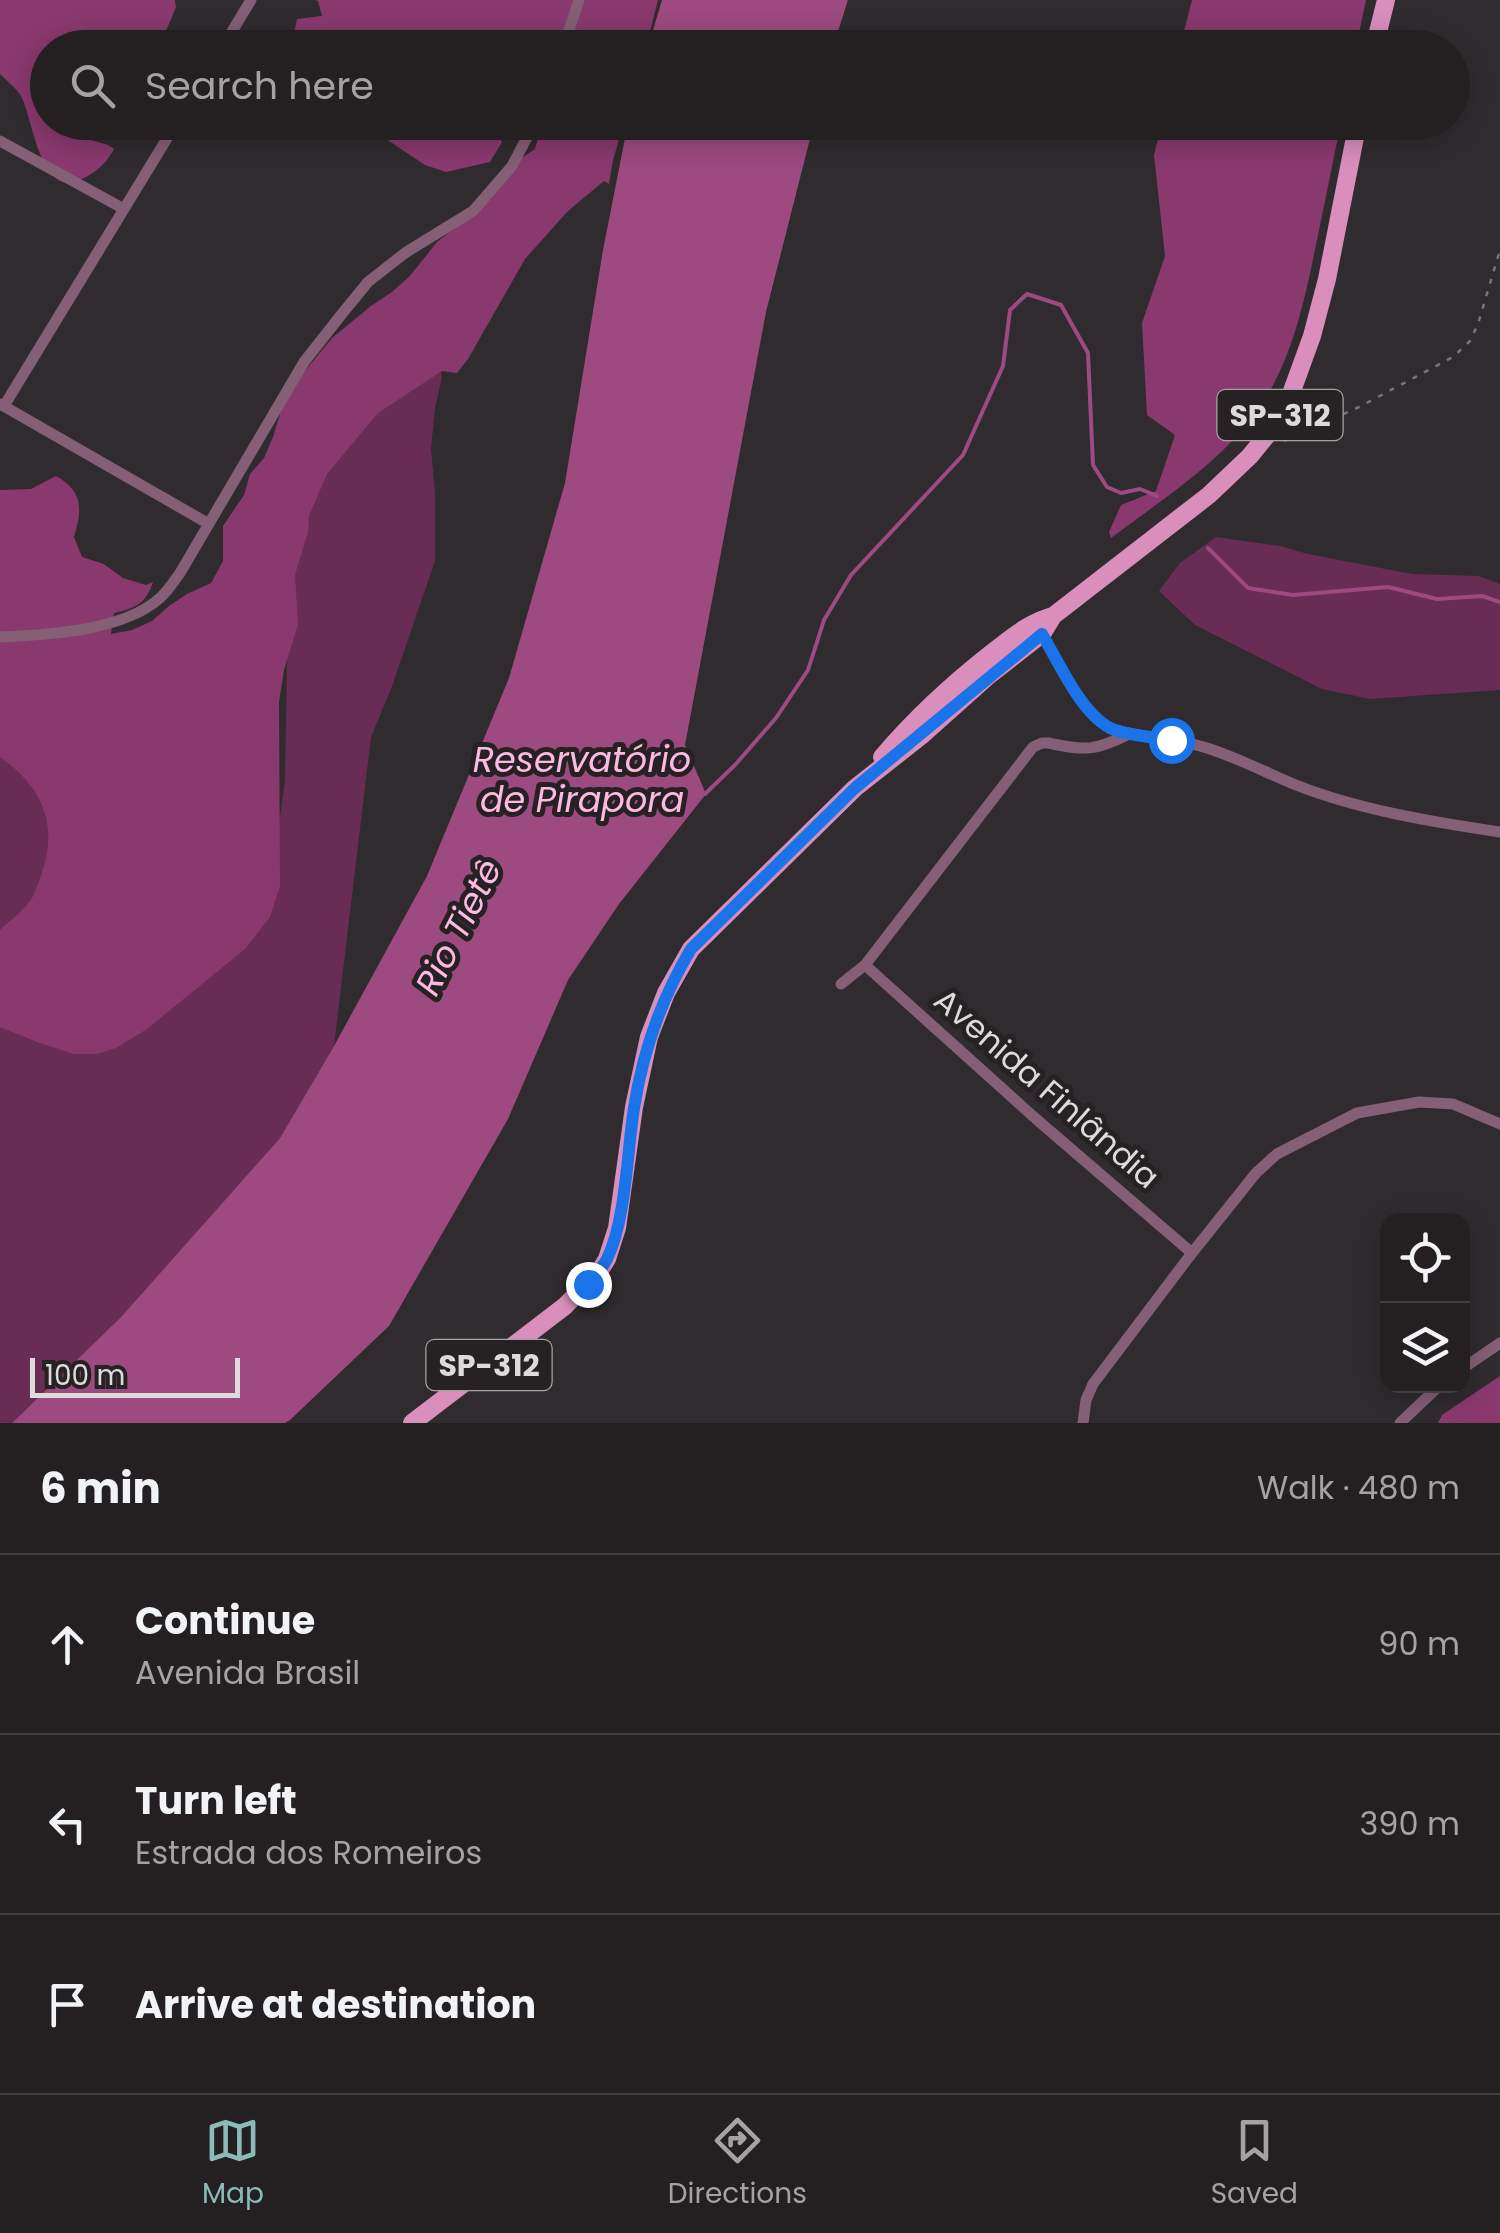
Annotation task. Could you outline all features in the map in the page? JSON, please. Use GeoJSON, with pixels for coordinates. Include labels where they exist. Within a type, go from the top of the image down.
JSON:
{"type":"FeatureCollection","features":[{"type":"Feature","properties":{"kind":"main road"},"geometry":{"type":"LineString","coordinates":[[1378,30],[1386,0]]}},
{"type":"Feature","properties":{"kind":"main road","name":"SP-312"},"geometry":{"type":"LineString","coordinates":[[412,1423],[565,1306],[607,1259],[616,1228],[649,1037],[691,949],[855,788],[1038,628],[1208,495],[1250,456],[1272,429],[1288,402],[1312,336],[1354,140]]}},
{"type":"Feature","properties":{"kind":"street"},"geometry":{"type":"LineString","coordinates":[[233,30],[251,0]]}},
{"type":"Feature","properties":{"kind":"street"},"geometry":{"type":"LineString","coordinates":[[570,30],[579,0]]}},
{"type":"Feature","properties":{"kind":"street"},"geometry":{"type":"LineString","coordinates":[[165,140],[2,405],[209,524]]}},
{"type":"Feature","properties":{"kind":"street"},"geometry":{"type":"LineString","coordinates":[[0,637],[82,629],[142,610],[160,598],[209,524],[304,362],[368,282],[405,253],[473,211],[512,166],[525,140]]}},
{"type":"Feature","properties":{"kind":"street"},"geometry":{"type":"LineString","coordinates":[[0,141],[124,209]]}},
{"type":"Feature","properties":{"kind":"street"},"geometry":{"type":"LineString","coordinates":[[1038,628],[1083,704],[1111,729],[1213,750],[1297,786],[1344,800],[1441,824],[1500,832]]}},
{"type":"Feature","properties":{"kind":"street"},"geometry":{"type":"LineString","coordinates":[[842,984],[865,966],[1034,747],[1048,743],[1088,749],[1105,746],[1129,734]]}},
{"type":"Feature","properties":{"kind":"street","name":"Avenida Finlândia"},"geometry":{"type":"LineString","coordinates":[[865,966],[1192,1252]]}},
{"type":"Feature","properties":{"kind":"street"},"geometry":{"type":"LineString","coordinates":[[1083,1423],[1092,1384],[1192,1252],[1256,1173],[1277,1154],[1357,1113],[1420,1102],[1453,1104],[1500,1124]]}},
{"type":"Feature","properties":{"kind":"street"},"geometry":{"type":"LineString","coordinates":[[1470,1364],[1500,1343]]}},
{"type":"Feature","properties":{"kind":"street"},"geometry":{"type":"LineString","coordinates":[[1400,1423],[1432,1393]]}},
{"type":"Feature","properties":{"kind":"path"},"geometry":{"type":"LineString","coordinates":[[1286,440],[1453,357],[1470,341],[1478,324],[1500,250]]}},
{"type":"Feature","properties":{"kind":"shaded area"},"geometry":{"type":"Polygon","coordinates":[[[0,0],[175,0],[166,30],[30,30],[30,122],[21,96],[0,74],[0,0]]]}},
{"type":"Feature","properties":{"kind":"shaded area"},"geometry":{"type":"Polygon","coordinates":[[[315,0],[658,0],[650,30],[295,30],[297,19],[322,16],[315,0]]]}},
{"type":"Feature","properties":{"kind":"shaded area"},"geometry":{"type":"Polygon","coordinates":[[[1192,0],[1366,0],[1360,30],[1184,30],[1192,0]]]}},
{"type":"Feature","properties":{"kind":"shaded area"},"geometry":{"type":"Polygon","coordinates":[[[36,140],[91,140],[114,149],[100,168],[66,183],[47,168],[36,140]]]}},
{"type":"Feature","properties":{"kind":"shaded area"},"geometry":{"type":"Polygon","coordinates":[[[388,140],[502,142],[490,162],[446,172],[425,165],[388,140]]]}},
{"type":"Feature","properties":{"kind":"shaded area"},"geometry":{"type":"Polygon","coordinates":[[[538,140],[619,140],[609,184],[604,181],[568,211],[525,259],[457,373],[442,371],[378,413],[327,474],[309,516],[295,575],[298,624],[279,702],[280,886],[270,917],[245,949],[147,1029],[116,1048],[97,1054],[74,1054],[0,1027],[0,930],[32,898],[45,862],[48,827],[38,796],[0,757],[0,490],[31,489],[56,476],[72,488],[78,502],[74,537],[82,557],[104,564],[123,578],[146,585],[153,582],[139,604],[114,613],[111,634],[152,621],[187,594],[211,583],[223,561],[223,526],[244,495],[250,474],[264,458],[286,394],[332,338],[409,277],[437,242],[517,161],[535,149],[538,140]]]}},
{"type":"Feature","properties":{"kind":"shaded area"},"geometry":{"type":"Polygon","coordinates":[[[1158,140],[1337,140],[1303,302],[1272,388],[1245,427],[1210,462],[1111,538],[1109,532],[1121,505],[1156,491],[1175,435],[1147,415],[1142,323],[1165,256],[1154,155],[1158,140]]]}},
{"type":"Feature","properties":{"kind":"shaded area"},"geometry":{"type":"Polygon","coordinates":[[[439,359],[442,378],[431,449],[435,561],[371,737],[334,1046],[280,1138],[121,1317],[12,1423],[0,1423],[0,1013],[279,824],[285,780],[288,602],[317,466],[439,359]]]}},
{"type":"Feature","properties":{"kind":"shaded area"},"geometry":{"type":"Polygon","coordinates":[[[1216,537],[1280,546],[1412,574],[1478,576],[1500,584],[1500,690],[1370,699],[1322,689],[1195,625],[1159,591],[1180,563],[1216,537]]]}},
{"type":"Feature","properties":{"kind":"shaded area"},"geometry":{"type":"Polygon","coordinates":[[[0,747],[38,771],[62,847],[0,965],[0,747]]]}},
{"type":"Feature","properties":{"kind":"shaded area"},"geometry":{"type":"Polygon","coordinates":[[[1500,1376],[1500,1423],[1438,1423],[1442,1415],[1500,1376]]]}},
{"type":"Feature","properties":{"kind":"water"},"geometry":{"type":"Polygon","coordinates":[[[662,0],[848,0],[838,30],[653,30],[662,0]]]}},
{"type":"Feature","properties":{"kind":"water","name":"Reservatório de Pirapora"},"geometry":{"type":"Polygon","coordinates":[[[625,140],[810,140],[766,312],[685,745],[706,794],[619,904],[568,980],[508,1119],[389,1326],[290,1420],[12,1423],[121,1317],[280,1138],[427,876],[509,678],[565,483],[625,140]]]}},
{"type":"Feature","properties":{"kind":"waterway"},"geometry":{"type":"LineString","coordinates":[[705,794],[776,718],[808,670],[824,620],[851,575],[963,455],[1003,366],[1010,310],[1027,294],[1061,305],[1088,353],[1093,465],[1107,487],[1121,493],[1140,489],[1157,496]]}},
{"type":"Feature","properties":{"kind":"waterway"},"geometry":{"type":"LineString","coordinates":[[1208,548],[1248,588],[1293,595],[1388,587],[1437,599],[1482,596],[1500,602]]}},
{"type":"Feature","properties":{"kind":"route"},"geometry":{"type":"LineString","coordinates":[[588,1284],[607,1259],[612,1245],[649,1037],[677,972],[691,949],[855,788],[1042,634],[1083,704],[1102,723],[1129,734],[1171,740]]}},
{"type":"Feature","properties":{"kind":"water label","name":"Rio Tietê"},"geometry":{"type":"Point","coordinates":[458,927]}}]}
